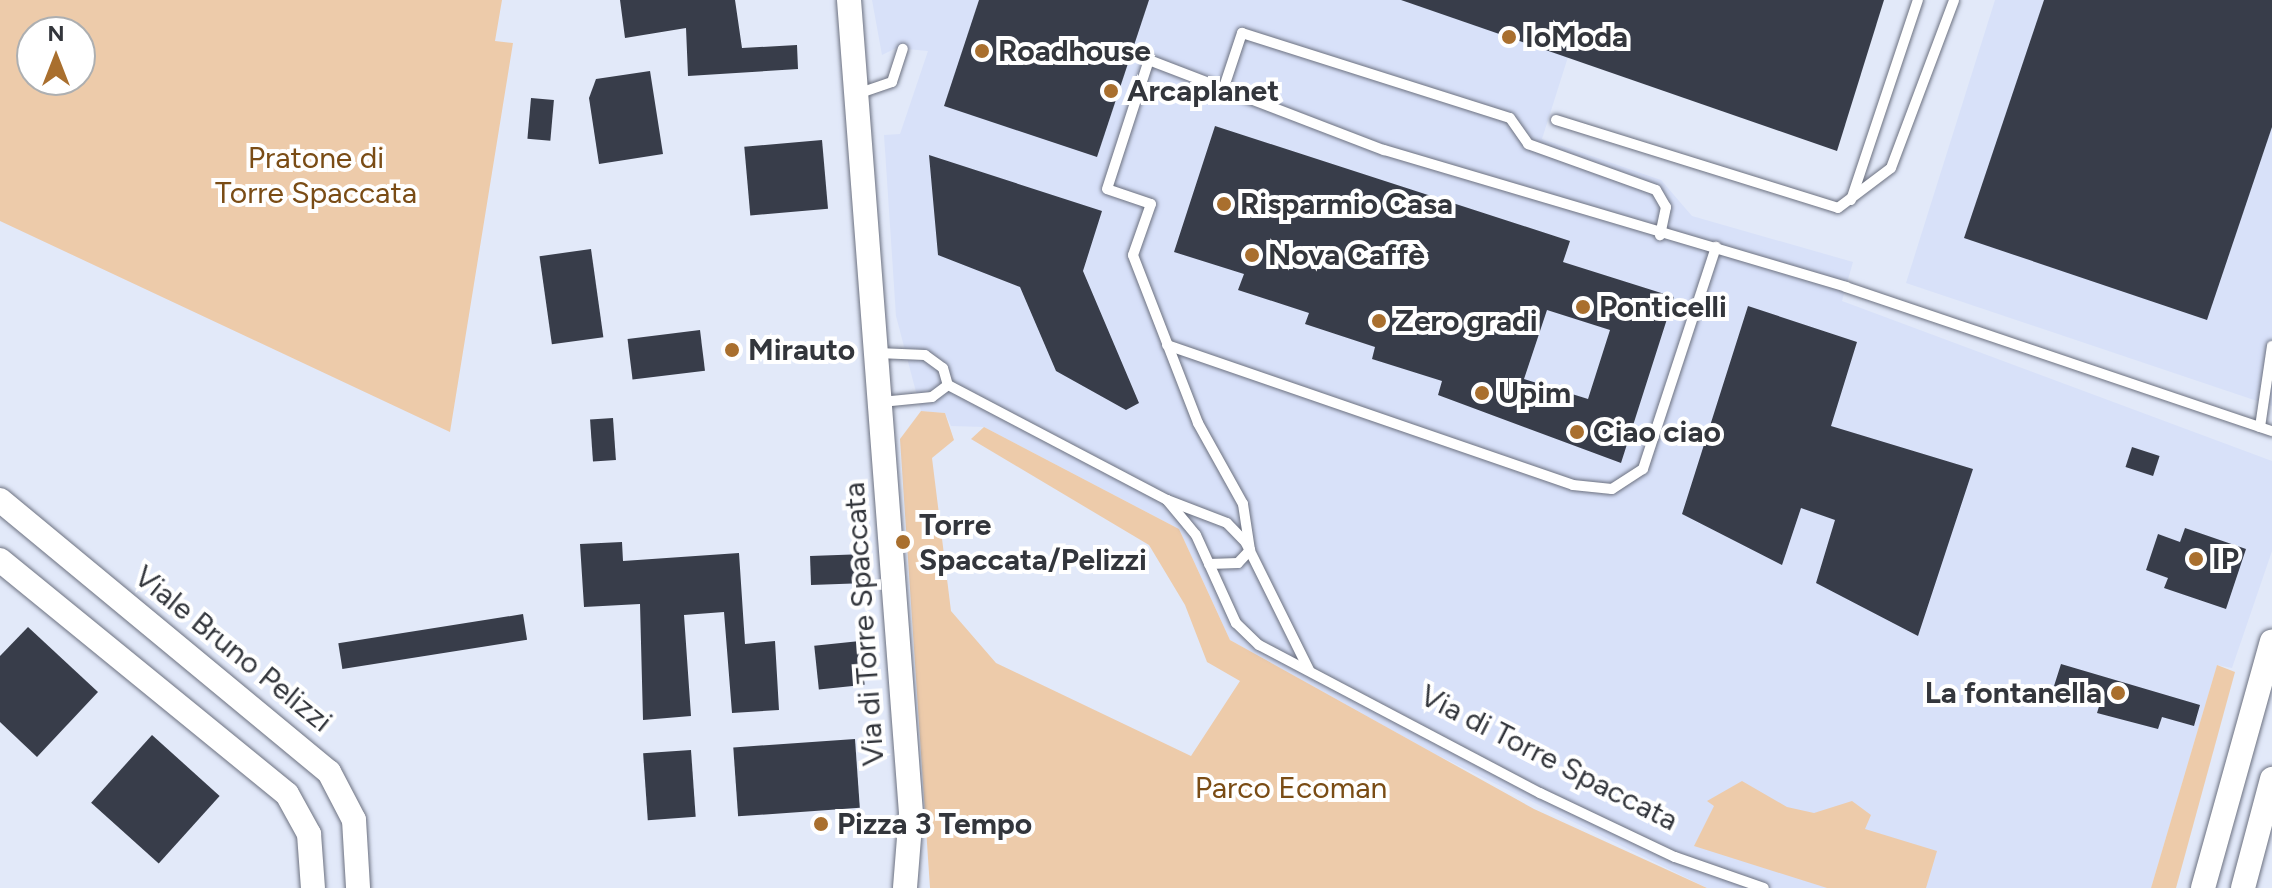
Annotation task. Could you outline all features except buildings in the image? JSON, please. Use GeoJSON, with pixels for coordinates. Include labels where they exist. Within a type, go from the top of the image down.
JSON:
{"type":"FeatureCollection","features":[{"type":"Feature","properties":{"kind":"street","name":"Via di Torre Spaccata"},"geometry":{"type":"LineString","coordinates":[[849,0],[911,813],[905,888]]}},
{"type":"Feature","properties":{"kind":"street","name":"Viale Bruno Pelizzi"},"geometry":{"type":"LineString","coordinates":[[0,500],[329,772],[354,820],[358,888]]}},
{"type":"Feature","properties":{"kind":"street"},"geometry":{"type":"LineString","coordinates":[[0,560],[287,794],[309,834],[313,888]]}},
{"type":"Feature","properties":{"kind":"street"},"geometry":{"type":"LineString","coordinates":[[2203,888],[2272,641]]}},
{"type":"Feature","properties":{"kind":"street"},"geometry":{"type":"LineString","coordinates":[[2243,888],[2272,779]]}},
{"type":"Feature","properties":{"kind":"lane"},"geometry":{"type":"LineString","coordinates":[[1851,200],[1918,0]]}},
{"type":"Feature","properties":{"kind":"lane"},"geometry":{"type":"LineString","coordinates":[[1556,120],[1829,208],[1851,200],[1884,178],[1901,149],[1954,0]]}},
{"type":"Feature","properties":{"kind":"lane"},"geometry":{"type":"LineString","coordinates":[[1225,84],[1242,33],[1510,118],[1528,144],[1656,190],[1666,207],[1660,235]]}},
{"type":"Feature","properties":{"kind":"lane"},"geometry":{"type":"LineString","coordinates":[[856,95],[892,82],[903,49]]}},
{"type":"Feature","properties":{"kind":"lane"},"geometry":{"type":"LineString","coordinates":[[1209,564],[1238,563],[1250,550],[1243,504],[1167,345],[1133,255],[1151,204],[1107,189],[1149,60],[1225,84],[1384,150],[1660,235],[1716,247],[1846,287],[2272,431]]}},
{"type":"Feature","properties":{"kind":"lane"},"geometry":{"type":"LineString","coordinates":[[1167,345],[1573,485],[1612,489],[1643,469],[1716,247]]}},
{"type":"Feature","properties":{"kind":"lane"},"geometry":{"type":"LineString","coordinates":[[2260,427],[2272,346]]}},
{"type":"Feature","properties":{"kind":"lane","name":"Via di Torre Spaccata"},"geometry":{"type":"LineString","coordinates":[[875,353],[925,355],[943,368],[948,385],[1167,500],[1227,523],[1250,550],[1310,672]]}},
{"type":"Feature","properties":{"kind":"lane"},"geometry":{"type":"LineString","coordinates":[[879,402],[932,397],[948,385]]}},
{"type":"Feature","properties":{"kind":"lane","name":"Via di Torre Spaccata"},"geometry":{"type":"LineString","coordinates":[[1167,500],[1209,564],[1239,629],[1310,672],[1651,846],[1764,888]]}},
{"type":"Feature","properties":{"kind":"shaded area"},"geometry":{"type":"Polygon","coordinates":[[[872,0],[1586,0],[1542,139],[1661,180],[1692,216],[1853,262],[1842,301],[2272,461],[2272,551],[2232,668],[2217,665],[2151,888],[1707,888],[1435,754],[1230,640],[1179,529],[984,427],[951,426],[945,413],[921,411],[896,316],[884,135],[900,134],[928,51],[896,48],[882,55],[872,0]]]}},
{"type":"Feature","properties":{"kind":"shaded area"},"geometry":{"type":"Polygon","coordinates":[[[1995,0],[2272,0],[2272,406],[1906,283],[1995,0]]]}},
{"type":"Feature","properties":{"kind":"green space","name":"Pratone di Torre Spaccata"},"geometry":{"type":"Polygon","coordinates":[[[0,0],[502,0],[495,41],[513,43],[450,432],[0,221],[0,0]]]}},
{"type":"Feature","properties":{"kind":"green space","name":"Parco Ecoman"},"geometry":{"type":"Polygon","coordinates":[[[921,411],[945,413],[954,440],[932,458],[951,611],[996,663],[1191,756],[1240,681],[1207,662],[1185,605],[1149,545],[971,439],[984,427],[1179,529],[1230,640],[1534,809],[1707,888],[930,888],[900,439],[921,411]]]}},
{"type":"Feature","properties":{"kind":"green space"},"geometry":{"type":"Polygon","coordinates":[[[2217,665],[2235,672],[2176,888],[2151,888],[2217,665]]]}},
{"type":"Feature","properties":{"kind":"green space"},"geometry":{"type":"Polygon","coordinates":[[[1742,781],[1787,807],[1814,813],[1852,801],[1871,815],[1865,829],[1937,851],[1926,888],[1827,888],[1694,846],[1714,806],[1707,801],[1742,781]]]}},
{"type":"Feature","properties":{"kind":"place","name":"IoModa"},"geometry":{"type":"Point","coordinates":[1509,37]}},
{"type":"Feature","properties":{"kind":"place","name":"Roadhouse"},"geometry":{"type":"Point","coordinates":[982,51]}},
{"type":"Feature","properties":{"kind":"place","name":"Arcaplanet"},"geometry":{"type":"Point","coordinates":[1111,91]}},
{"type":"Feature","properties":{"kind":"place","name":"Risparmio Casa"},"geometry":{"type":"Point","coordinates":[1224,204]}},
{"type":"Feature","properties":{"kind":"place","name":"Nova Caffè"},"geometry":{"type":"Point","coordinates":[1252,255]}},
{"type":"Feature","properties":{"kind":"place","name":"Ponticelli"},"geometry":{"type":"Point","coordinates":[1583,307]}},
{"type":"Feature","properties":{"kind":"place","name":"Zero gradi"},"geometry":{"type":"Point","coordinates":[1379,321]}},
{"type":"Feature","properties":{"kind":"place","name":"Mirauto"},"geometry":{"type":"Point","coordinates":[732,350]}},
{"type":"Feature","properties":{"kind":"place","name":"Upim"},"geometry":{"type":"Point","coordinates":[1482,393]}},
{"type":"Feature","properties":{"kind":"place","name":"Ciao ciao"},"geometry":{"type":"Point","coordinates":[1577,432]}},
{"type":"Feature","properties":{"kind":"place","name":"Torre Spaccata/Pelizzi"},"geometry":{"type":"Point","coordinates":[903,542]}},
{"type":"Feature","properties":{"kind":"place","name":"IP"},"geometry":{"type":"Point","coordinates":[2196,559]}},
{"type":"Feature","properties":{"kind":"place","name":"La fontanella"},"geometry":{"type":"Point","coordinates":[2118,693]}},
{"type":"Feature","properties":{"kind":"place","name":"Pizza 3 Tempo"},"geometry":{"type":"Point","coordinates":[821,824]}}]}
